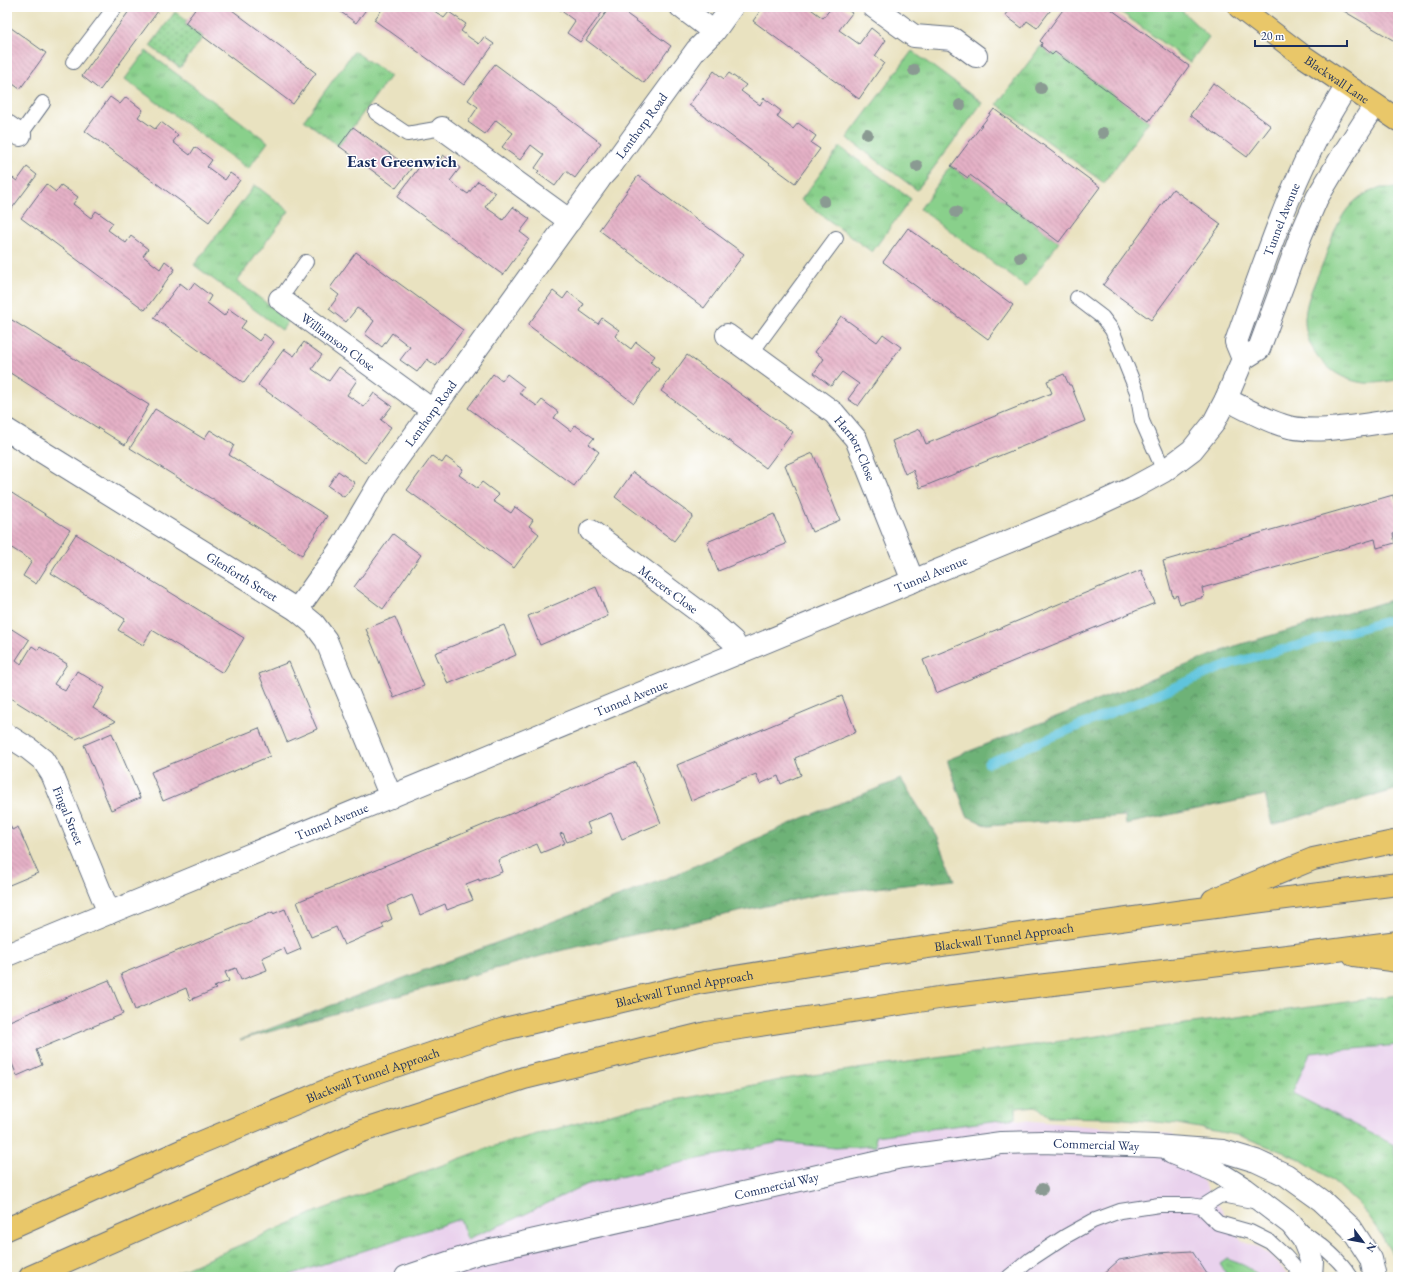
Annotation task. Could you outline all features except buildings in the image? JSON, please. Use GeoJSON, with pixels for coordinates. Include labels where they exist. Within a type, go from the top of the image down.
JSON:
{"type":"FeatureCollection","features":[{"type":"Feature","properties":{"kind":"main road","name":"Blackwall Lane"},"geometry":{"type":"LineString","coordinates":[[1239,7],[1303,56],[1398,120]]}},
{"type":"Feature","properties":{"kind":"main road"},"geometry":{"type":"LineString","coordinates":[[1184,911],[1313,859],[1398,841]]}},
{"type":"Feature","properties":{"kind":"main road","name":"Blackwall Tunnel Approach"},"geometry":{"type":"LineString","coordinates":[[7,1229],[190,1147],[342,1084],[504,1029],[698,983],[865,956],[1184,911],[1398,884]]}},
{"type":"Feature","properties":{"kind":"main road"},"geometry":{"type":"LineString","coordinates":[[30,1277],[359,1132],[517,1080],[707,1033],[945,997],[1398,942]]}},
{"type":"Feature","properties":{"kind":"main road"},"geometry":{"type":"LineString","coordinates":[[1330,951],[1398,961]]}},
{"type":"Feature","properties":{"kind":"main road"},"geometry":{"type":"LineString","coordinates":[[7,1213],[190,1147]]}},
{"type":"Feature","properties":{"kind":"main road"},"geometry":{"type":"LineString","coordinates":[[63,1277],[220,1192]]}},
{"type":"Feature","properties":{"kind":"street"},"geometry":{"type":"LineString","coordinates":[[680,7],[714,32],[732,7]]}},
{"type":"Feature","properties":{"kind":"street"},"geometry":{"type":"LineString","coordinates":[[874,7],[914,36],[953,39],[976,56]]}},
{"type":"Feature","properties":{"kind":"street","name":"Lenthorp Road"},"geometry":{"type":"LineString","coordinates":[[297,610],[343,545],[379,484],[432,410],[599,180],[610,168],[696,50],[714,32]]}},
{"type":"Feature","properties":{"kind":"street","name":"Tunnel Avenue"},"geometry":{"type":"LineString","coordinates":[[1243,359],[1236,342],[1292,189],[1329,113],[1347,86]]}},
{"type":"Feature","properties":{"kind":"street","name":"Tunnel Avenue"},"geometry":{"type":"LineString","coordinates":[[7,955],[1092,507],[1133,488],[1164,471],[1192,450],[1213,424],[1226,400],[1243,359],[1259,349],[1301,235],[1318,198],[1344,153],[1375,105]]}},
{"type":"Feature","properties":{"kind":"street"},"geometry":{"type":"LineString","coordinates":[[442,128],[570,221]]}},
{"type":"Feature","properties":{"kind":"street","name":"Williamson Close"},"geometry":{"type":"LineString","coordinates":[[280,299],[432,410]]}},
{"type":"Feature","properties":{"kind":"street","name":"Harriott Close"},"geometry":{"type":"LineString","coordinates":[[727,335],[834,413],[856,439],[913,581]]}},
{"type":"Feature","properties":{"kind":"street"},"geometry":{"type":"LineString","coordinates":[[1226,400],[1282,425],[1306,430],[1398,420]]}},
{"type":"Feature","properties":{"kind":"street","name":"Glenforth Street"},"geometry":{"type":"LineString","coordinates":[[7,430],[297,610],[314,624],[326,640],[391,797]]}},
{"type":"Feature","properties":{"kind":"street","name":"Mercers Close"},"geometry":{"type":"LineString","coordinates":[[591,531],[706,617],[733,641],[739,653]]}},
{"type":"Feature","properties":{"kind":"street","name":"Fingal Street"},"geometry":{"type":"LineString","coordinates":[[7,735],[43,760],[52,774],[109,913]]}},
{"type":"Feature","properties":{"kind":"street","name":"Commercial Way"},"geometry":{"type":"LineString","coordinates":[[406,1277],[478,1253],[901,1157],[1001,1143],[1042,1142],[1155,1146],[1223,1151],[1256,1161],[1286,1175],[1321,1200],[1351,1228],[1371,1260],[1375,1277]]}},
{"type":"Feature","properties":{"kind":"street","name":"Commercial Way"},"geometry":{"type":"LineString","coordinates":[[1155,1146],[1216,1171],[1245,1189],[1291,1224],[1303,1239],[1312,1260],[1311,1277]]}},
{"type":"Feature","properties":{"kind":"lane"},"geometry":{"type":"LineString","coordinates":[[73,62],[115,7]]}},
{"type":"Feature","properties":{"kind":"lane"},"geometry":{"type":"LineString","coordinates":[[13,131],[43,103]]}},
{"type":"Feature","properties":{"kind":"lane"},"geometry":{"type":"LineString","coordinates":[[376,113],[407,134],[442,128]]}},
{"type":"Feature","properties":{"kind":"lane"},"geometry":{"type":"LineString","coordinates":[[752,352],[836,238]]}},
{"type":"Feature","properties":{"kind":"lane","name":"Williamson Close"},"geometry":{"type":"LineString","coordinates":[[280,299],[306,262]]}},
{"type":"Feature","properties":{"kind":"lane"},"geometry":{"type":"LineString","coordinates":[[1077,298],[1102,317],[1112,330],[1137,392],[1142,421],[1164,471]]}},
{"type":"Feature","properties":{"kind":"lane","name":"Commercial Way"},"geometry":{"type":"LineString","coordinates":[[1202,1207],[1221,1196],[1266,1204]]}},
{"type":"Feature","properties":{"kind":"lane"},"geometry":{"type":"LineString","coordinates":[[1009,1277],[1031,1259],[1066,1236],[1093,1221],[1120,1211],[1159,1205],[1191,1205],[1202,1207],[1218,1223],[1250,1232],[1270,1242],[1304,1277]]}},
{"type":"Feature","properties":{"kind":"lane","name":"Commercial Way"},"geometry":{"type":"LineString","coordinates":[[1291,1224],[1321,1244],[1343,1265],[1351,1277]]}},
{"type":"Feature","properties":{"kind":"shaded area"},"geometry":{"type":"Polygon","coordinates":[[[1398,1045],[1398,1164],[1394,1145],[1292,1093],[1310,1053],[1398,1045]]]}},
{"type":"Feature","properties":{"kind":"shaded area"},"geometry":{"type":"Polygon","coordinates":[[[993,1117],[1172,1134],[1242,1241],[1262,1249],[1275,1260],[1290,1277],[268,1277],[647,1140],[993,1117]]]}},
{"type":"Feature","properties":{"kind":"green space"},"geometry":{"type":"Polygon","coordinates":[[[1114,7],[1178,7],[1209,37],[1190,63],[1114,7]]]}},
{"type":"Feature","properties":{"kind":"green space"},"geometry":{"type":"Polygon","coordinates":[[[175,12],[187,21],[185,24],[203,37],[180,68],[150,46],[175,12]]]}},
{"type":"Feature","properties":{"kind":"green space"},"geometry":{"type":"Polygon","coordinates":[[[1041,46],[1052,55],[1055,52],[1149,121],[1104,183],[997,104],[1041,46]]]}},
{"type":"Feature","properties":{"kind":"green space"},"geometry":{"type":"Polygon","coordinates":[[[146,51],[268,142],[248,169],[125,79],[146,51]]]}},
{"type":"Feature","properties":{"kind":"green space"},"geometry":{"type":"Polygon","coordinates":[[[354,51],[390,76],[339,146],[304,120],[354,51]]]}},
{"type":"Feature","properties":{"kind":"green space"},"geometry":{"type":"Polygon","coordinates":[[[912,51],[982,103],[917,190],[847,138],[912,51]]]}},
{"type":"Feature","properties":{"kind":"green space"},"geometry":{"type":"Polygon","coordinates":[[[840,147],[911,199],[872,252],[801,200],[840,147]]]}},
{"type":"Feature","properties":{"kind":"green space"},"geometry":{"type":"Polygon","coordinates":[[[951,166],[967,178],[970,175],[1059,242],[1026,287],[920,209],[951,166]]]}},
{"type":"Feature","properties":{"kind":"green space"},"geometry":{"type":"Polygon","coordinates":[[[255,185],[289,211],[237,281],[289,320],[282,330],[194,265],[255,185]]]}},
{"type":"Feature","properties":{"kind":"green space"},"geometry":{"type":"Polygon","coordinates":[[[1381,188],[1398,188],[1398,380],[1365,383],[1353,381],[1342,376],[1331,370],[1322,362],[1309,342],[1305,318],[1307,304],[1312,290],[1334,233],[1344,214],[1358,199],[1367,193],[1381,188]]]}},
{"type":"Feature","properties":{"kind":"green space"},"geometry":{"type":"Polygon","coordinates":[[[1398,598],[1398,789],[1272,825],[1265,795],[1126,824],[1125,816],[988,826],[967,816],[947,760],[1235,646],[1398,598]]]}},
{"type":"Feature","properties":{"kind":"green space"},"geometry":{"type":"Polygon","coordinates":[[[901,779],[937,836],[955,880],[826,893],[563,950],[240,1040],[665,879],[803,818],[901,779]]]}},
{"type":"Feature","properties":{"kind":"green space"},"geometry":{"type":"Polygon","coordinates":[[[1398,995],[1398,1045],[1310,1053],[1292,1093],[1394,1145],[1398,1164],[1398,1264],[1380,1233],[1359,1204],[1332,1180],[1298,1158],[1241,1136],[1178,1124],[1114,1118],[1049,1117],[1035,1106],[1016,1108],[1016,1118],[875,1136],[876,1146],[835,1148],[780,1142],[689,1161],[585,1185],[515,1219],[467,1239],[460,1219],[284,1277],[167,1277],[318,1211],[494,1146],[629,1109],[791,1078],[1398,995]]]}},
{"type":"Feature","properties":{"kind":"green space"},"geometry":{"type":"Polygon","coordinates":[[[1227,1259],[1252,1270],[1257,1277],[1228,1277],[1220,1264],[1227,1259]]]}},
{"type":"Feature","properties":{"kind":"waterway"},"geometry":{"type":"LineString","coordinates":[[988,763],[1233,663],[1398,618]]}},
{"type":"Feature","properties":{"kind":"district","name":"East Greenwich"},"geometry":{"type":"Point","coordinates":[402,161]}}]}
